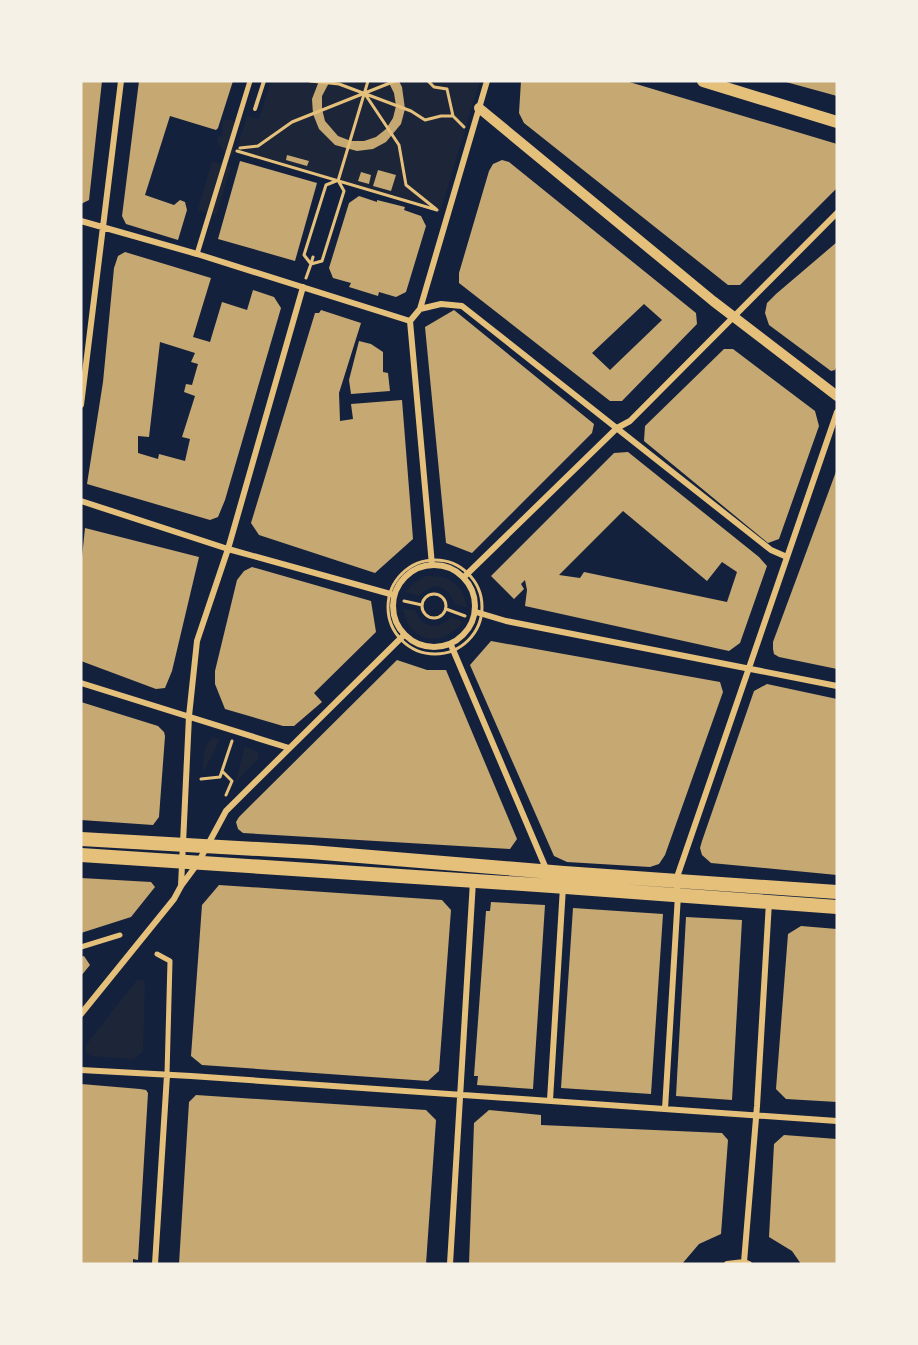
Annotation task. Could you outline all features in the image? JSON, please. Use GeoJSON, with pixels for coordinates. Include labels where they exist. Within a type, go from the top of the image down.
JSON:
{"type":"FeatureCollection","features":[{"type":"Feature","properties":{"kind":"main road"},"geometry":{"type":"LineString","coordinates":[[703,81],[837,122]]}},
{"type":"Feature","properties":{"kind":"main road"},"geometry":{"type":"LineString","coordinates":[[81,839],[311,852],[547,872],[837,892]]}},
{"type":"Feature","properties":{"kind":"main road"},"geometry":{"type":"LineString","coordinates":[[81,855],[558,886],[837,907]]}},
{"type":"Feature","properties":{"kind":"street"},"geometry":{"type":"LineString","coordinates":[[81,405],[121,81]]}},
{"type":"Feature","properties":{"kind":"street"},"geometry":{"type":"LineString","coordinates":[[197,254],[250,81]]}},
{"type":"Feature","properties":{"kind":"street"},"geometry":{"type":"LineString","coordinates":[[432,562],[410,321],[420,309],[488,81]]}},
{"type":"Feature","properties":{"kind":"street"},"geometry":{"type":"LineString","coordinates":[[479,108],[734,317],[837,396]]}},
{"type":"Feature","properties":{"kind":"street"},"geometry":{"type":"LineString","coordinates":[[466,575],[617,428],[630,421],[837,213]]}},
{"type":"Feature","properties":{"kind":"street"},"geometry":{"type":"LineString","coordinates":[[81,220],[410,321]]}},
{"type":"Feature","properties":{"kind":"street"},"geometry":{"type":"LineString","coordinates":[[181,886],[189,716],[197,641],[228,549],[303,287]]}},
{"type":"Feature","properties":{"kind":"street"},"geometry":{"type":"LineString","coordinates":[[420,309],[441,304],[462,306],[771,550],[787,557]]}},
{"type":"Feature","properties":{"kind":"street"},"geometry":{"type":"LineString","coordinates":[[665,1109],[678,895],[676,880],[837,412]]}},
{"type":"Feature","properties":{"kind":"street"},"geometry":{"type":"LineString","coordinates":[[81,501],[228,549],[392,595]]}},
{"type":"Feature","properties":{"kind":"street"},"geometry":{"type":"LineString","coordinates":[[432,562],[466,575],[479,613],[470,628],[452,648],[426,647],[402,637],[395,621],[392,595],[408,574],[432,562]]}},
{"type":"Feature","properties":{"kind":"street"},"geometry":{"type":"LineString","coordinates":[[479,613],[506,621],[837,686]]}},
{"type":"Feature","properties":{"kind":"street"},"geometry":{"type":"LineString","coordinates":[[81,1014],[174,899],[198,863],[226,812],[402,637]]}},
{"type":"Feature","properties":{"kind":"street"},"geometry":{"type":"LineString","coordinates":[[452,648],[547,872],[558,886],[550,1100]]}},
{"type":"Feature","properties":{"kind":"street"},"geometry":{"type":"LineString","coordinates":[[81,683],[289,748]]}},
{"type":"Feature","properties":{"kind":"street"},"geometry":{"type":"LineString","coordinates":[[450,1264],[473,881]]}},
{"type":"Feature","properties":{"kind":"street"},"geometry":{"type":"LineString","coordinates":[[727,1264],[746,1263],[769,902]]}},
{"type":"Feature","properties":{"kind":"street"},"geometry":{"type":"LineString","coordinates":[[81,946],[120,935]]}},
{"type":"Feature","properties":{"kind":"street"},"geometry":{"type":"LineString","coordinates":[[155,1264],[167,1075],[170,961],[157,954]]}},
{"type":"Feature","properties":{"kind":"street"},"geometry":{"type":"LineString","coordinates":[[81,1070],[837,1121]]}},
{"type":"Feature","properties":{"kind":"lane"},"geometry":{"type":"LineString","coordinates":[[255,109],[264,81]]}},
{"type":"Feature","properties":{"kind":"path"},"geometry":{"type":"LineString","coordinates":[[310,81],[339,84],[411,111],[425,120],[453,116]]}},
{"type":"Feature","properties":{"kind":"path"},"geometry":{"type":"LineString","coordinates":[[338,181],[368,81]]}},
{"type":"Feature","properties":{"kind":"path"},"geometry":{"type":"LineString","coordinates":[[229,149],[258,146],[292,122],[395,81]]}},
{"type":"Feature","properties":{"kind":"path"},"geometry":{"type":"LineString","coordinates":[[428,81],[434,87],[447,89],[453,116],[462,126],[472,130]]}},
{"type":"Feature","properties":{"kind":"path"},"geometry":{"type":"LineString","coordinates":[[229,149],[437,210],[406,185],[399,145],[364,93]]}},
{"type":"Feature","properties":{"kind":"path"},"geometry":{"type":"LineString","coordinates":[[311,264],[322,261],[345,190],[338,181]]}},
{"type":"Feature","properties":{"kind":"path"},"geometry":{"type":"LineString","coordinates":[[311,264],[304,255],[326,185],[338,181]]}},
{"type":"Feature","properties":{"kind":"path"},"geometry":{"type":"LineString","coordinates":[[303,287],[313,257]]}},
{"type":"Feature","properties":{"kind":"path"},"geometry":{"type":"LineString","coordinates":[[422,562],[453,563],[466,575],[478,587],[482,605],[474,633],[469,640],[442,654],[418,651],[402,637],[390,620],[396,580],[407,568],[422,562]]}},
{"type":"Feature","properties":{"kind":"path"},"geometry":{"type":"LineString","coordinates":[[436,594],[443,597],[446,609],[438,617],[430,617],[424,612],[422,605],[425,598],[436,594]]}},
{"type":"Feature","properties":{"kind":"path"},"geometry":{"type":"LineString","coordinates":[[404,601],[422,605]]}},
{"type":"Feature","properties":{"kind":"path"},"geometry":{"type":"LineString","coordinates":[[446,609],[465,616]]}},
{"type":"Feature","properties":{"kind":"path"},"geometry":{"type":"LineString","coordinates":[[201,779],[220,777],[234,736]]}},
{"type":"Feature","properties":{"kind":"path"},"geometry":{"type":"LineString","coordinates":[[222,771],[232,782],[225,799]]}},
{"type":"Feature","properties":{"kind":"shaded area"},"geometry":{"type":"Polygon","coordinates":[[[271,81],[480,81],[440,212],[236,153],[247,116],[259,119],[271,81]]]}},
{"type":"Feature","properties":{"kind":"shaded area"},"geometry":{"type":"Polygon","coordinates":[[[228,119],[234,122],[235,131],[234,152],[231,156],[227,156],[218,143],[218,137],[223,136],[223,121],[228,119]]]}},
{"type":"Feature","properties":{"kind":"shaded area"},"geometry":{"type":"Polygon","coordinates":[[[212,161],[231,167],[216,215],[198,210],[212,161]]]}},
{"type":"Feature","properties":{"kind":"shaded area"},"geometry":{"type":"Polygon","coordinates":[[[426,576],[442,577],[454,582],[462,592],[467,607],[455,604],[448,592],[440,587],[430,588],[419,596],[405,592],[426,576]]]}},
{"type":"Feature","properties":{"kind":"shaded area"},"geometry":{"type":"Polygon","coordinates":[[[403,609],[415,610],[422,621],[431,626],[441,624],[452,617],[463,622],[446,636],[437,639],[428,638],[412,629],[403,609]]]}},
{"type":"Feature","properties":{"kind":"shaded area"},"geometry":{"type":"Polygon","coordinates":[[[213,738],[220,739],[203,773],[205,749],[213,738]]]}},
{"type":"Feature","properties":{"kind":"shaded area"},"geometry":{"type":"Polygon","coordinates":[[[245,747],[257,751],[259,758],[235,783],[245,747]]]}},
{"type":"Feature","properties":{"kind":"shaded area"},"geometry":{"type":"Polygon","coordinates":[[[137,980],[143,980],[145,983],[143,1052],[133,1059],[91,1056],[86,1053],[85,1046],[137,980]]]}},
{"type":"Feature","properties":{"kind":"building"},"geometry":{"type":"Polygon","coordinates":[[[81,81],[102,81],[89,200],[81,204],[81,81]]]}},
{"type":"Feature","properties":{"kind":"building"},"geometry":{"type":"Polygon","coordinates":[[[139,81],[233,81],[216,130],[170,116],[145,195],[174,205],[180,200],[185,202],[187,210],[178,240],[126,224],[122,216],[139,81]]]}},
{"type":"Feature","properties":{"kind":"building"},"geometry":{"type":"Polygon","coordinates":[[[319,81],[330,81],[322,96],[322,109],[325,121],[338,136],[351,141],[364,141],[376,137],[386,129],[393,118],[396,106],[394,93],[388,81],[399,81],[402,87],[405,109],[401,124],[386,142],[373,149],[357,151],[335,145],[319,129],[313,114],[312,99],[319,81]]]}},
{"type":"Feature","properties":{"kind":"building"},"geometry":{"type":"Polygon","coordinates":[[[521,81],[626,81],[837,144],[837,188],[740,285],[728,285],[524,123],[519,113],[521,81]]]}},
{"type":"Feature","properties":{"kind":"building"},"geometry":{"type":"Polygon","coordinates":[[[837,81],[837,96],[786,82],[837,81]]]}},
{"type":"Feature","properties":{"kind":"building"},"geometry":{"type":"Polygon","coordinates":[[[287,155],[309,161],[307,166],[286,160],[287,155]]]}},
{"type":"Feature","properties":{"kind":"building"},"geometry":{"type":"Polygon","coordinates":[[[502,160],[509,162],[696,313],[697,324],[622,401],[610,401],[459,283],[459,273],[493,164],[502,160]],[[644,304],[592,353],[610,370],[662,320],[644,304]]]}},
{"type":"Feature","properties":{"kind":"building"},"geometry":{"type":"Polygon","coordinates":[[[240,161],[317,183],[295,261],[218,239],[240,161]]]}},
{"type":"Feature","properties":{"kind":"building"},"geometry":{"type":"Polygon","coordinates":[[[378,170],[396,175],[391,191],[373,186],[378,170]]]}},
{"type":"Feature","properties":{"kind":"building"},"geometry":{"type":"Polygon","coordinates":[[[361,172],[371,175],[369,184],[358,181],[361,172]]]}},
{"type":"Feature","properties":{"kind":"building"},"geometry":{"type":"Polygon","coordinates":[[[359,196],[405,207],[404,210],[421,216],[426,226],[406,292],[396,297],[379,292],[378,296],[349,287],[351,283],[333,278],[329,268],[349,203],[359,196]]]}},
{"type":"Feature","properties":{"kind":"building"},"geometry":{"type":"Polygon","coordinates":[[[837,242],[837,365],[835,370],[831,371],[769,325],[765,313],[767,303],[776,294],[837,242]]]}},
{"type":"Feature","properties":{"kind":"building"},"geometry":{"type":"Polygon","coordinates":[[[125,252],[211,278],[193,337],[210,342],[222,302],[247,310],[253,290],[274,297],[281,308],[225,500],[218,517],[210,520],[87,484],[103,382],[114,268],[118,256],[125,252]],[[160,342],[149,437],[138,436],[138,453],[158,459],[159,454],[185,461],[190,439],[182,437],[195,396],[184,392],[186,384],[192,385],[198,364],[191,362],[195,353],[160,342]]]}},
{"type":"Feature","properties":{"kind":"building"},"geometry":{"type":"Polygon","coordinates":[[[321,310],[361,323],[339,393],[340,421],[353,419],[351,404],[402,400],[413,539],[375,573],[259,535],[251,523],[315,313],[321,310]]]}},
{"type":"Feature","properties":{"kind":"building"},"geometry":{"type":"Polygon","coordinates":[[[454,310],[594,424],[592,433],[472,553],[446,543],[425,327],[454,310]]]}},
{"type":"Feature","properties":{"kind":"building"},"geometry":{"type":"Polygon","coordinates":[[[359,341],[371,344],[383,352],[383,372],[388,373],[390,391],[351,394],[349,380],[359,341]]]}},
{"type":"Feature","properties":{"kind":"building"},"geometry":{"type":"Polygon","coordinates":[[[724,349],[733,349],[815,411],[819,426],[779,539],[768,543],[644,441],[645,426],[724,349]]]}},
{"type":"Feature","properties":{"kind":"building"},"geometry":{"type":"Polygon","coordinates":[[[628,452],[759,557],[767,566],[740,643],[729,651],[525,606],[527,590],[525,580],[521,584],[524,589],[514,599],[491,576],[614,453],[628,452]],[[623,511],[559,575],[580,578],[584,572],[727,602],[737,572],[722,562],[707,581],[623,511]]]}},
{"type":"Feature","properties":{"kind":"building"},"geometry":{"type":"Polygon","coordinates":[[[837,469],[837,669],[779,657],[774,654],[773,642],[837,469]]]}},
{"type":"Feature","properties":{"kind":"building"},"geometry":{"type":"Polygon","coordinates":[[[85,528],[199,557],[172,671],[165,688],[156,689],[81,661],[81,567],[85,528]]]}},
{"type":"Feature","properties":{"kind":"building"},"geometry":{"type":"Polygon","coordinates":[[[252,567],[371,601],[376,632],[314,693],[322,702],[294,726],[283,726],[225,709],[215,684],[215,671],[237,580],[244,571],[252,567]]]}},
{"type":"Feature","properties":{"kind":"building"},"geometry":{"type":"Polygon","coordinates":[[[491,641],[720,682],[723,692],[665,855],[659,864],[650,867],[567,862],[554,856],[470,665],[491,641]]]}},
{"type":"Feature","properties":{"kind":"building"},"geometry":{"type":"Polygon","coordinates":[[[397,660],[427,670],[446,670],[517,839],[510,849],[243,833],[238,829],[236,822],[239,817],[397,660]]]}},
{"type":"Feature","properties":{"kind":"building"},"geometry":{"type":"Polygon","coordinates":[[[767,684],[837,699],[837,875],[711,863],[702,855],[700,848],[702,841],[754,691],[767,684]]]}},
{"type":"Feature","properties":{"kind":"building"},"geometry":{"type":"Polygon","coordinates":[[[81,702],[158,726],[164,732],[159,817],[153,825],[81,820],[81,702]]]}},
{"type":"Feature","properties":{"kind":"building"},"geometry":{"type":"Polygon","coordinates":[[[81,878],[151,882],[155,887],[131,917],[81,933],[81,878]]]}},
{"type":"Feature","properties":{"kind":"building"},"geometry":{"type":"Polygon","coordinates":[[[219,885],[442,900],[451,910],[439,1071],[428,1081],[202,1065],[191,1056],[202,905],[219,885]]]}},
{"type":"Feature","properties":{"kind":"building"},"geometry":{"type":"Polygon","coordinates":[[[491,902],[545,905],[533,1089],[477,1085],[478,1076],[474,1076],[486,911],[490,911],[491,902]]]}},
{"type":"Feature","properties":{"kind":"building"},"geometry":{"type":"Polygon","coordinates":[[[573,908],[663,914],[651,1094],[561,1088],[573,908]]]}},
{"type":"Feature","properties":{"kind":"building"},"geometry":{"type":"Polygon","coordinates":[[[686,917],[742,920],[732,1100],[676,1096],[686,917]]]}},
{"type":"Feature","properties":{"kind":"building"},"geometry":{"type":"Polygon","coordinates":[[[801,926],[837,929],[837,1102],[786,1099],[776,1089],[788,934],[801,926]]]}},
{"type":"Feature","properties":{"kind":"building"},"geometry":{"type":"Polygon","coordinates":[[[84,956],[90,965],[81,976],[81,957],[84,956]]]}},
{"type":"Feature","properties":{"kind":"building"},"geometry":{"type":"Polygon","coordinates":[[[81,1084],[140,1089],[148,1093],[138,1260],[133,1259],[133,1264],[81,1264],[81,1084]]]}},
{"type":"Feature","properties":{"kind":"building"},"geometry":{"type":"Polygon","coordinates":[[[196,1095],[426,1110],[436,1120],[426,1264],[179,1264],[189,1102],[196,1095]]]}},
{"type":"Feature","properties":{"kind":"building"},"geometry":{"type":"Polygon","coordinates":[[[489,1110],[541,1115],[541,1125],[722,1133],[728,1140],[721,1234],[699,1244],[682,1264],[469,1264],[474,1123],[489,1110]]]}},
{"type":"Feature","properties":{"kind":"building"},"geometry":{"type":"Polygon","coordinates":[[[784,1135],[837,1139],[837,1264],[801,1264],[792,1251],[769,1237],[774,1144],[784,1135]]]}}]}
